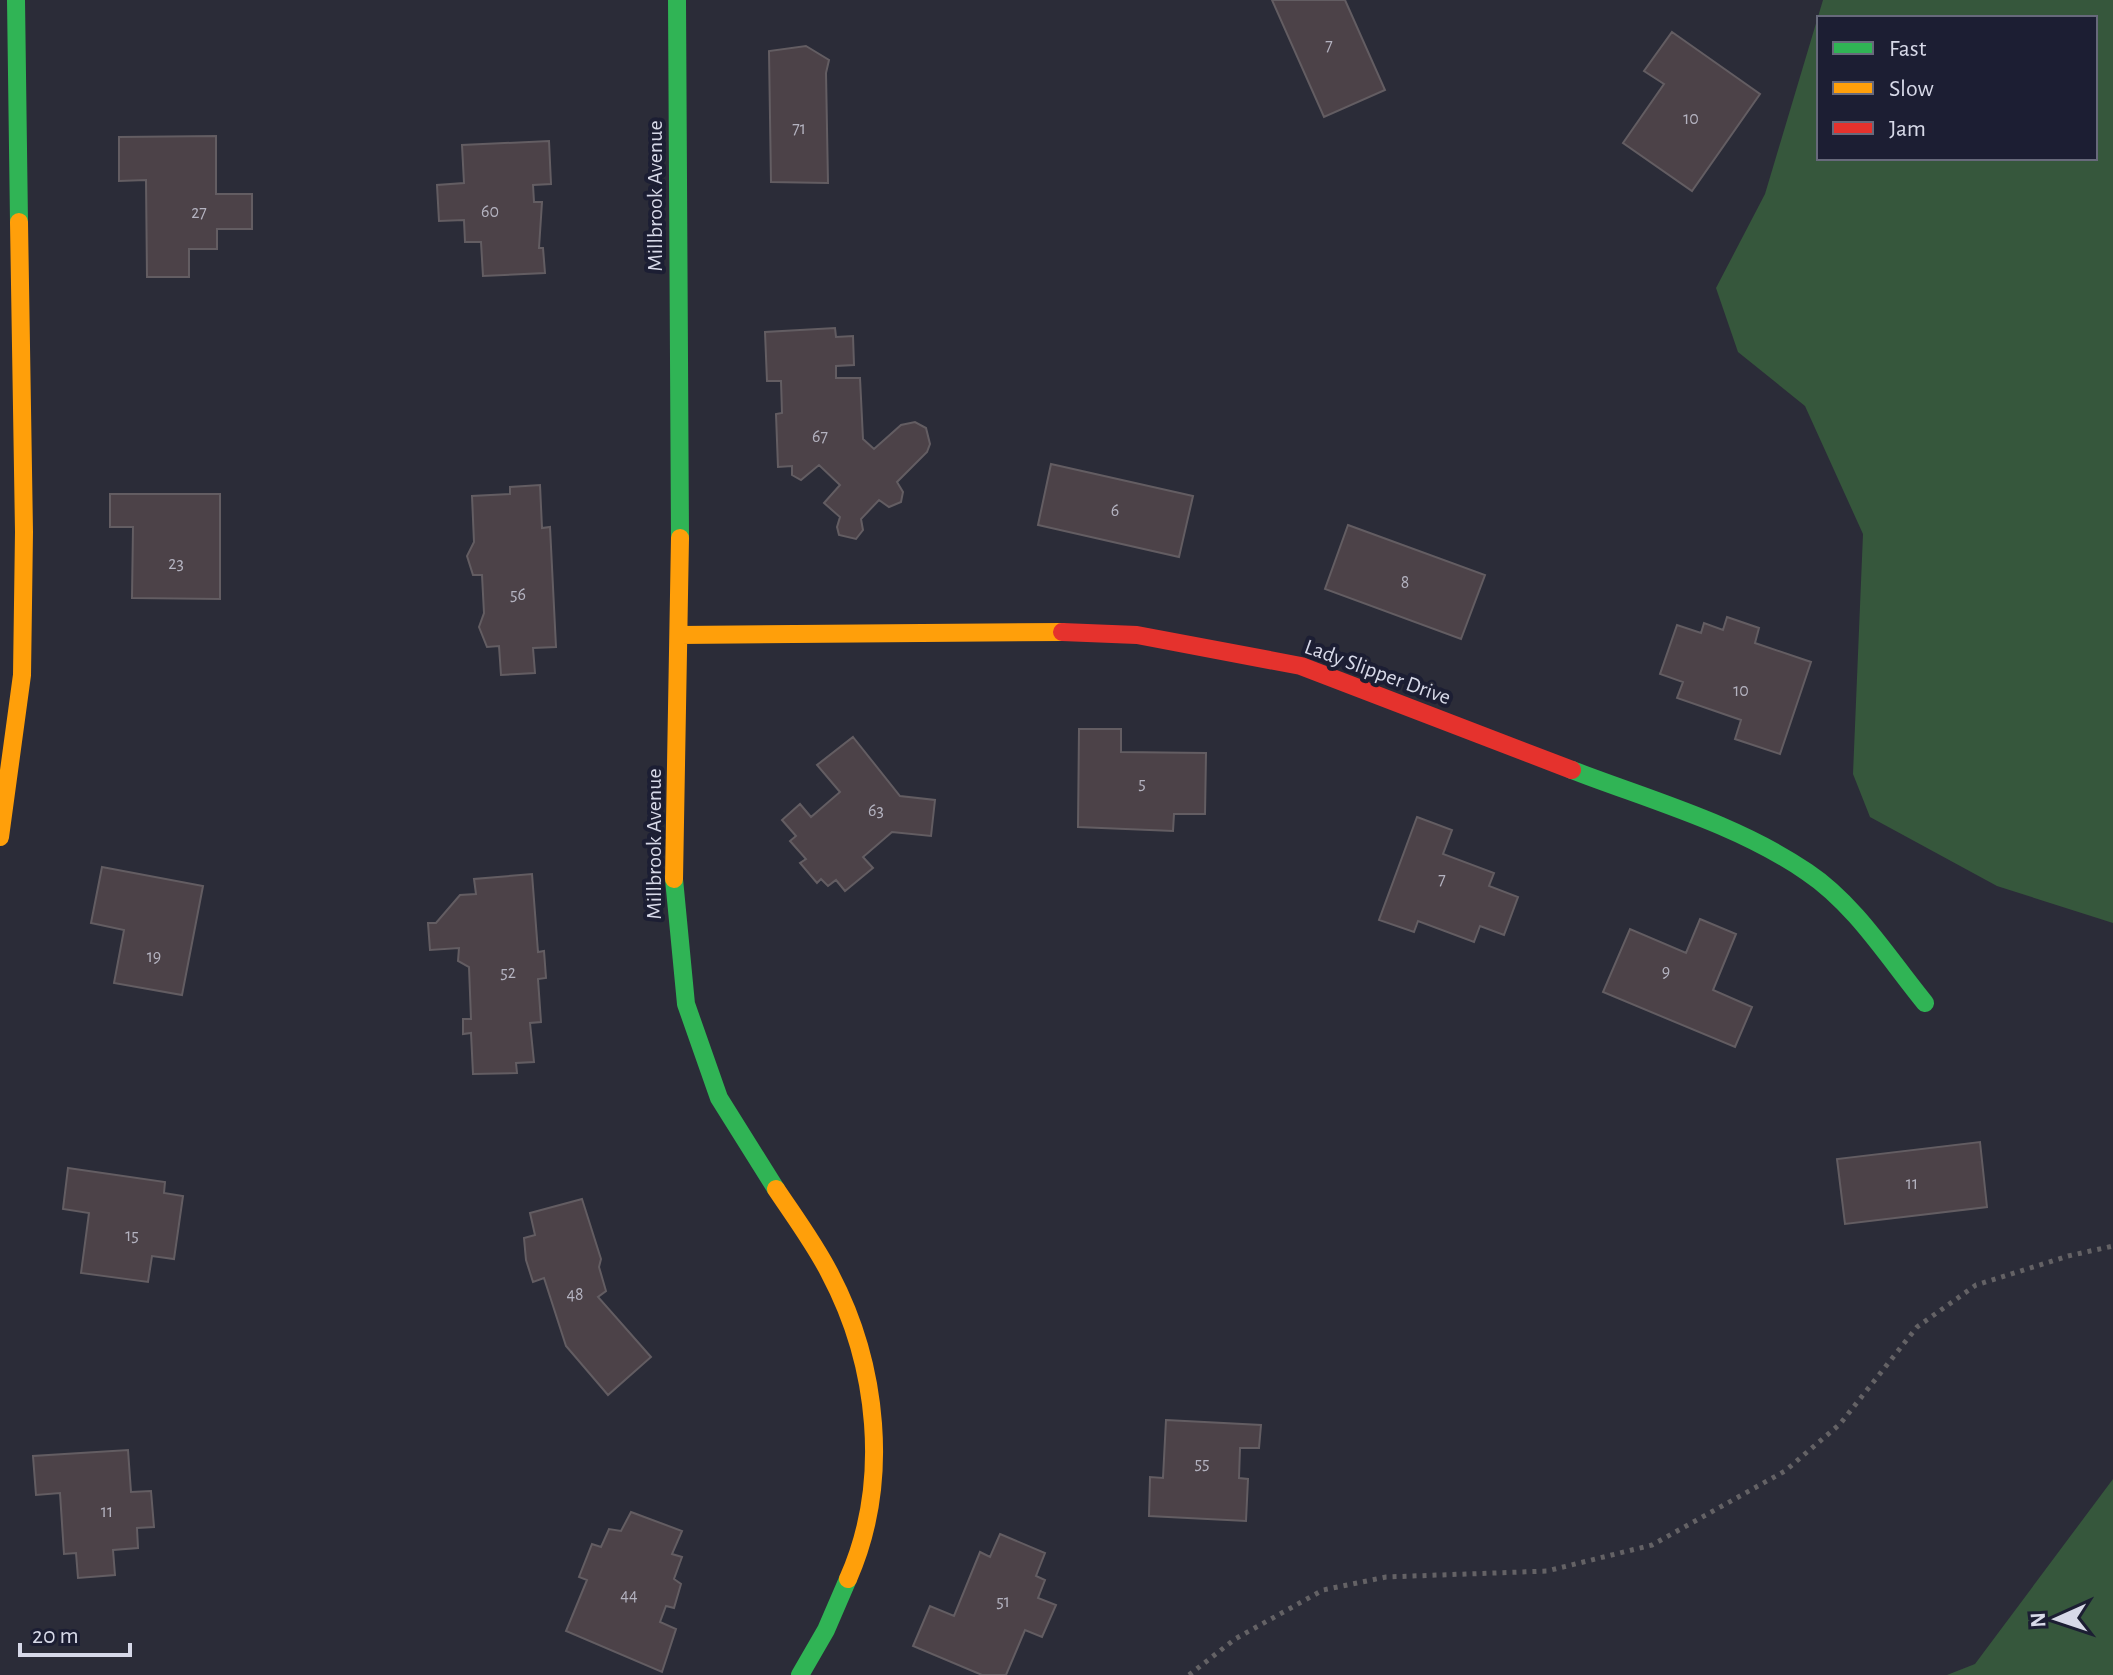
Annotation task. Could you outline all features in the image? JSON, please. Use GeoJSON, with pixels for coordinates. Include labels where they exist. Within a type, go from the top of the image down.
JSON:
{"type":"FeatureCollection","features":[{"type":"Feature","properties":{"kind":"street"},"geometry":{"type":"LineString","coordinates":[[0,837],[22,675],[24,532],[16,0]]}},
{"type":"Feature","properties":{"kind":"street","name":"Millbrook Avenue"},"geometry":{"type":"LineString","coordinates":[[677,0],[680,635],[673,900],[686,1004],[719,1098],[829,1272],[861,1348],[872,1416],[874,1486],[857,1559],[826,1630],[800,1675]]}},
{"type":"Feature","properties":{"kind":"street","name":"Lady Slipper Drive"},"geometry":{"type":"LineString","coordinates":[[680,635],[1020,631],[1137,635],[1301,666],[1731,831],[1808,872],[1852,912],[1925,1003]]}},
{"type":"Feature","properties":{"kind":"path"},"geometry":{"type":"LineString","coordinates":[[1189,1675],[1235,1639],[1323,1590],[1386,1577],[1547,1571],[1652,1545],[1785,1471],[1840,1424],[1917,1327],[1976,1285],[2068,1256],[2113,1246]]}},
{"type":"Feature","properties":{"kind":"green space"},"geometry":{"type":"Polygon","coordinates":[[[1823,0],[2113,0],[2113,923],[1997,886],[1870,817],[1853,774],[1863,534],[1805,406],[1738,352],[1716,288],[1765,194],[1817,20],[1817,160],[2097,160],[2097,16],[1818,16],[1823,0]]]}},
{"type":"Feature","properties":{"kind":"green space"},"geometry":{"type":"Polygon","coordinates":[[[2113,1479],[2113,1675],[1947,1675],[1975,1664],[2113,1479]]]}},
{"type":"Feature","properties":{"kind":"building"},"geometry":{"type":"Polygon","coordinates":[[[1272,0],[1345,0],[1385,90],[1324,117],[1272,0]]]}},
{"type":"Feature","properties":{"kind":"building"},"geometry":{"type":"Polygon","coordinates":[[[1672,32],[1760,94],[1692,191],[1623,143],[1664,84],[1644,71],[1672,32]]]}},
{"type":"Feature","properties":{"kind":"building"},"geometry":{"type":"Polygon","coordinates":[[[806,46],[829,60],[826,73],[828,183],[771,182],[769,51],[806,46]]]}},
{"type":"Feature","properties":{"kind":"building"},"geometry":{"type":"Polygon","coordinates":[[[216,136],[216,194],[252,194],[252,229],[217,229],[217,249],[189,249],[189,277],[147,277],[146,180],[119,181],[119,137],[216,136]]]}},
{"type":"Feature","properties":{"kind":"building"},"geometry":{"type":"Polygon","coordinates":[[[549,141],[551,184],[533,185],[534,202],[542,202],[539,248],[543,248],[545,273],[483,276],[481,242],[465,242],[464,220],[439,221],[437,185],[464,183],[462,145],[549,141]]]}},
{"type":"Feature","properties":{"kind":"building"},"geometry":{"type":"Polygon","coordinates":[[[835,328],[836,337],[853,336],[854,365],[836,366],[836,378],[860,378],[863,439],[874,449],[901,425],[915,422],[926,428],[930,444],[927,452],[897,482],[903,492],[901,502],[889,507],[879,500],[861,519],[863,530],[856,539],[839,535],[837,527],[840,517],[824,503],[840,485],[819,465],[801,480],[792,475],[792,466],[778,467],[776,414],[782,413],[781,381],[767,381],[765,332],[835,328]]]}},
{"type":"Feature","properties":{"kind":"building"},"geometry":{"type":"Polygon","coordinates":[[[1051,464],[1193,496],[1179,557],[1038,525],[1051,464]]]}},
{"type":"Feature","properties":{"kind":"building"},"geometry":{"type":"Polygon","coordinates":[[[540,485],[542,528],[550,527],[556,647],[533,648],[535,673],[501,675],[499,646],[487,647],[479,627],[484,613],[482,575],[473,575],[467,556],[474,542],[472,496],[510,494],[510,487],[540,485]]]}},
{"type":"Feature","properties":{"kind":"building"},"geometry":{"type":"Polygon","coordinates":[[[110,494],[220,494],[220,599],[132,598],[133,527],[110,527],[110,494]]]}},
{"type":"Feature","properties":{"kind":"building"},"geometry":{"type":"Polygon","coordinates":[[[1348,525],[1485,575],[1461,639],[1325,589],[1348,525]]]}},
{"type":"Feature","properties":{"kind":"building"},"geometry":{"type":"Polygon","coordinates":[[[1727,617],[1759,628],[1755,643],[1811,662],[1780,754],[1735,739],[1741,720],[1677,698],[1683,682],[1660,674],[1677,625],[1701,633],[1704,623],[1723,630],[1727,617]]]}},
{"type":"Feature","properties":{"kind":"building"},"geometry":{"type":"Polygon","coordinates":[[[1079,729],[1121,729],[1121,752],[1206,753],[1205,814],[1174,814],[1173,831],[1078,827],[1079,729]]]}},
{"type":"Feature","properties":{"kind":"building"},"geometry":{"type":"Polygon","coordinates":[[[853,737],[900,796],[935,800],[931,836],[892,832],[863,857],[873,868],[845,891],[836,880],[828,886],[821,879],[817,883],[800,863],[806,859],[790,841],[796,836],[782,820],[800,804],[811,817],[840,792],[817,765],[853,737]]]}},
{"type":"Feature","properties":{"kind":"building"},"geometry":{"type":"Polygon","coordinates":[[[1417,817],[1452,830],[1443,854],[1494,873],[1489,886],[1518,897],[1504,935],[1480,926],[1474,942],[1418,921],[1414,932],[1379,920],[1417,817]]]}},
{"type":"Feature","properties":{"kind":"building"},"geometry":{"type":"Polygon","coordinates":[[[102,867],[203,886],[182,995],[114,983],[124,930],[91,923],[102,867]]]}},
{"type":"Feature","properties":{"kind":"building"},"geometry":{"type":"Polygon","coordinates":[[[532,874],[538,952],[544,951],[546,978],[538,979],[541,1022],[530,1023],[534,1062],[516,1063],[517,1073],[473,1074],[471,1033],[463,1034],[463,1019],[471,1019],[469,967],[458,961],[459,948],[430,950],[428,923],[436,923],[460,895],[476,894],[474,879],[532,874]]]}},
{"type":"Feature","properties":{"kind":"building"},"geometry":{"type":"Polygon","coordinates":[[[1700,919],[1736,934],[1713,990],[1752,1007],[1735,1047],[1603,992],[1630,929],[1686,953],[1700,919]]]}},
{"type":"Feature","properties":{"kind":"building"},"geometry":{"type":"Polygon","coordinates":[[[1980,1142],[1987,1207],[1845,1224],[1837,1159],[1980,1142]]]}},
{"type":"Feature","properties":{"kind":"building"},"geometry":{"type":"Polygon","coordinates":[[[68,1168],[165,1182],[164,1193],[183,1196],[174,1259],[152,1256],[148,1282],[81,1273],[89,1213],[63,1209],[68,1168]]]}},
{"type":"Feature","properties":{"kind":"building"},"geometry":{"type":"Polygon","coordinates":[[[582,1199],[601,1259],[599,1267],[606,1291],[598,1297],[651,1357],[608,1395],[566,1346],[544,1278],[533,1282],[526,1260],[524,1238],[535,1235],[530,1213],[582,1199]]]}},
{"type":"Feature","properties":{"kind":"building"},"geometry":{"type":"Polygon","coordinates":[[[1166,1420],[1261,1425],[1259,1448],[1240,1448],[1239,1478],[1248,1479],[1246,1521],[1149,1516],[1150,1477],[1163,1478],[1166,1420]]]}},
{"type":"Feature","properties":{"kind":"building"},"geometry":{"type":"Polygon","coordinates":[[[128,1450],[131,1492],[151,1491],[154,1527],[137,1528],[138,1548],[113,1550],[115,1575],[78,1578],[76,1553],[64,1554],[60,1493],[36,1495],[33,1456],[128,1450]]]}},
{"type":"Feature","properties":{"kind":"building"},"geometry":{"type":"Polygon","coordinates":[[[631,1512],[682,1531],[672,1554],[682,1557],[674,1579],[681,1584],[674,1608],[666,1606],[660,1622],[676,1629],[662,1672],[566,1631],[587,1580],[579,1577],[592,1544],[601,1547],[609,1529],[621,1531],[631,1512]]]}},
{"type":"Feature","properties":{"kind":"building"},"geometry":{"type":"Polygon","coordinates":[[[1000,1534],[1045,1553],[1036,1576],[1045,1580],[1038,1598],[1056,1605],[1042,1637],[1025,1630],[1006,1675],[982,1675],[913,1646],[930,1606],[954,1616],[980,1552],[990,1557],[1000,1534]]]}},
{"type":"Feature","properties":{"kind":"traffic: fast"},"geometry":{"type":"LineString","coordinates":[[16,0],[19,222]]}},
{"type":"Feature","properties":{"kind":"traffic: fast"},"geometry":{"type":"LineString","coordinates":[[677,0],[680,538]]}},
{"type":"Feature","properties":{"kind":"traffic: fast"},"geometry":{"type":"LineString","coordinates":[[1572,770],[1752,840],[1807,872],[1856,916],[1925,1003]]}},
{"type":"Feature","properties":{"kind":"traffic: fast"},"geometry":{"type":"LineString","coordinates":[[674,879],[686,1004],[719,1098],[776,1189]]}},
{"type":"Feature","properties":{"kind":"traffic: fast"},"geometry":{"type":"LineString","coordinates":[[800,1675],[826,1630],[848,1579]]}},
{"type":"Feature","properties":{"kind":"traffic: slow"},"geometry":{"type":"LineString","coordinates":[[0,837],[22,675],[24,532],[19,222]]}},
{"type":"Feature","properties":{"kind":"traffic: slow"},"geometry":{"type":"LineString","coordinates":[[674,879],[680,538]]}},
{"type":"Feature","properties":{"kind":"traffic: slow"},"geometry":{"type":"LineString","coordinates":[[680,635],[1062,632]]}},
{"type":"Feature","properties":{"kind":"traffic: slow"},"geometry":{"type":"LineString","coordinates":[[776,1189],[829,1272],[846,1308],[868,1384],[874,1463],[870,1503],[862,1542],[848,1579]]}},
{"type":"Feature","properties":{"kind":"traffic: jam"},"geometry":{"type":"LineString","coordinates":[[1062,632],[1137,635],[1301,666],[1572,770]]}}]}
